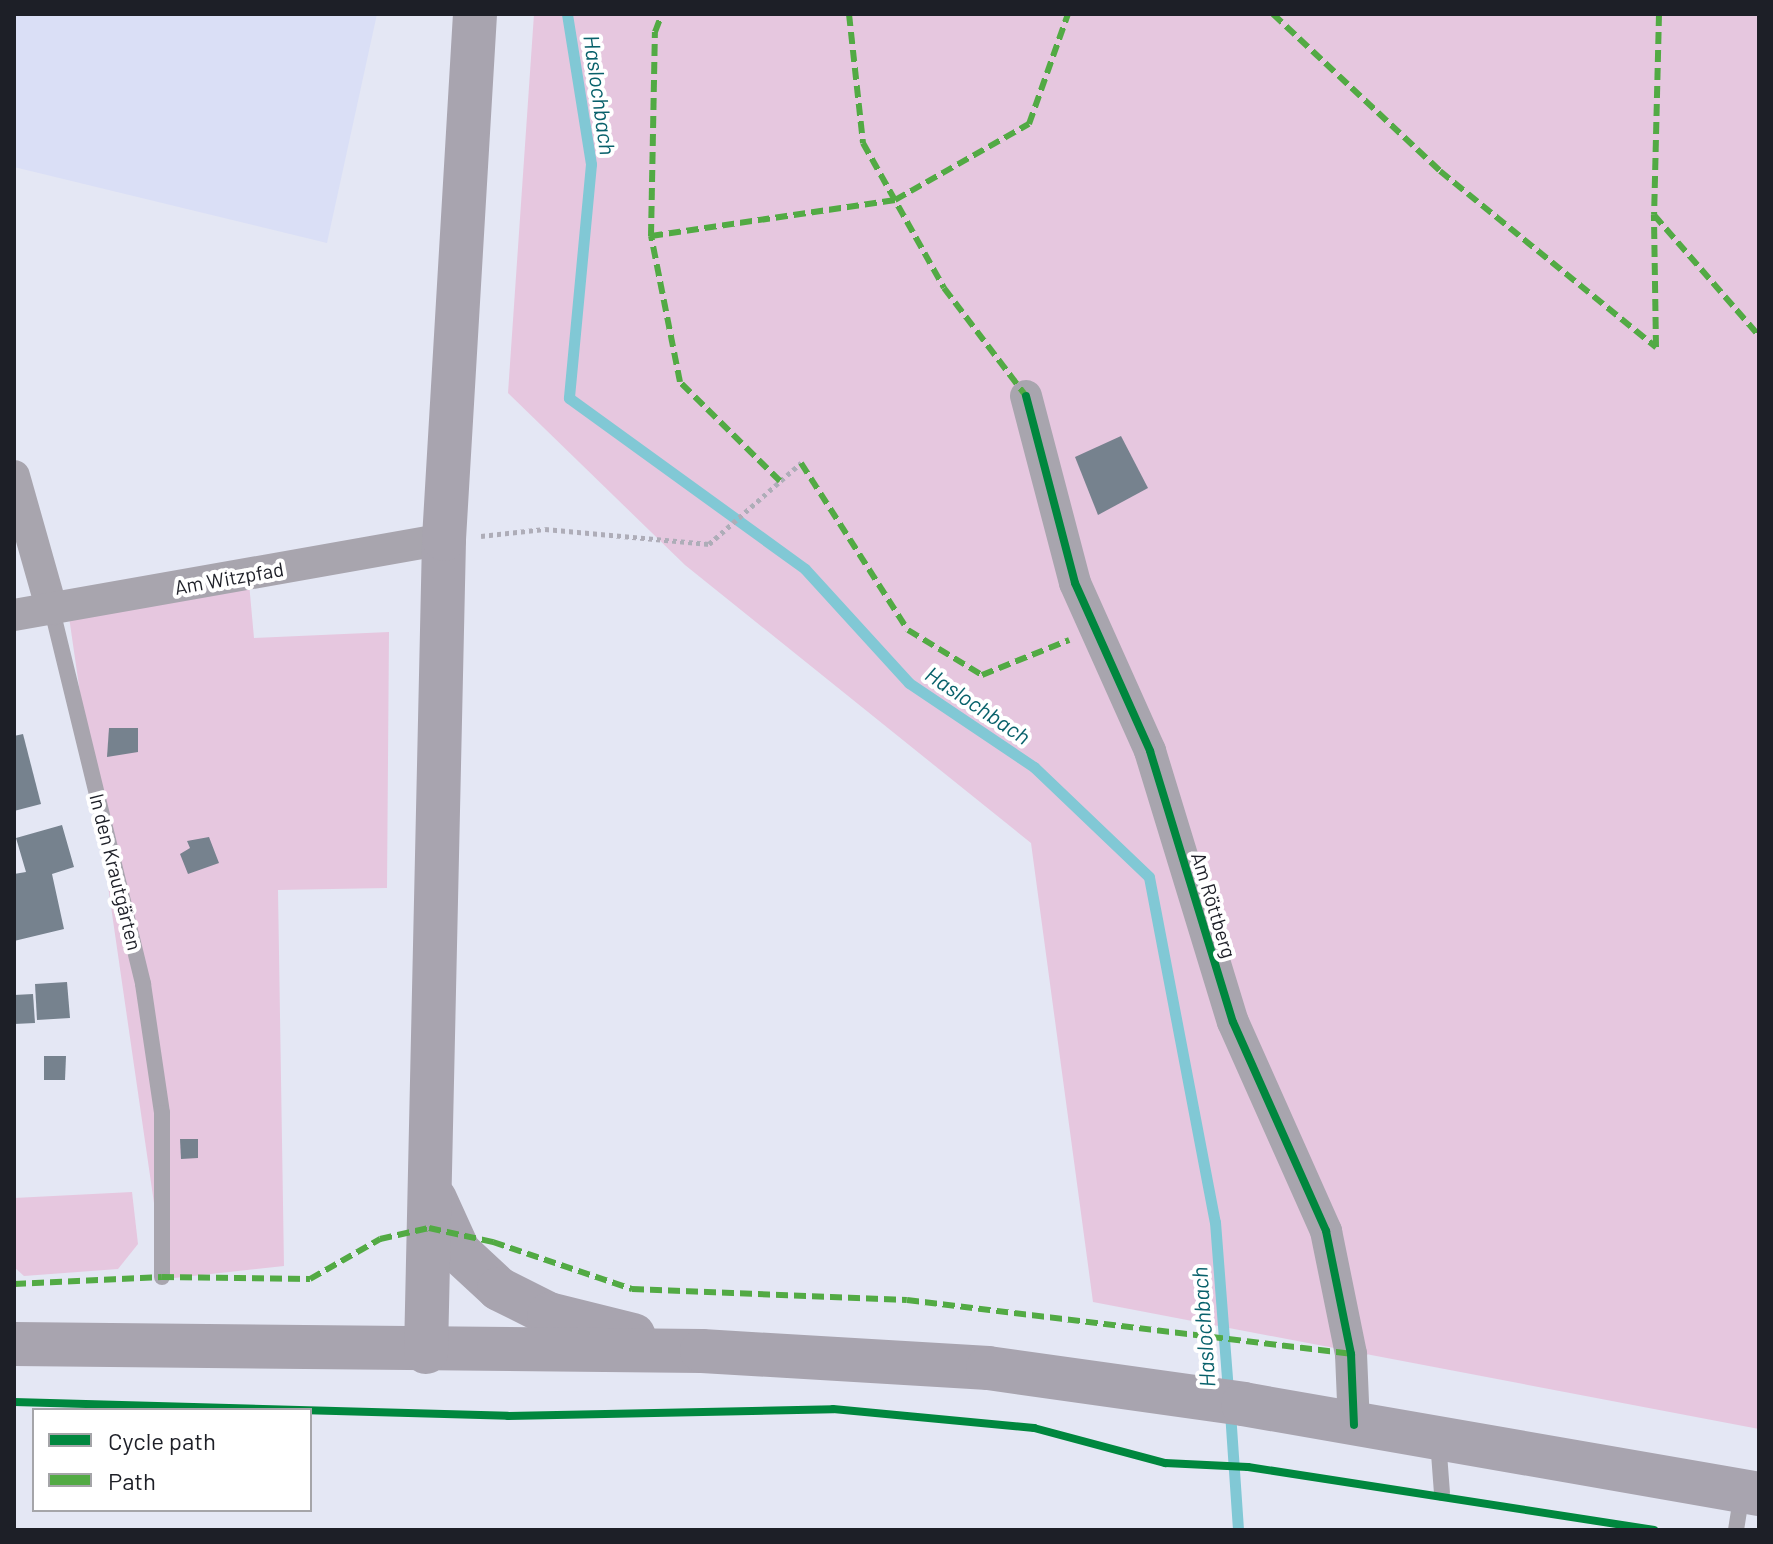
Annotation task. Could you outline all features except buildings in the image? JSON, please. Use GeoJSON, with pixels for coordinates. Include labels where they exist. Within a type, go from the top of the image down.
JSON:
{"type":"FeatureCollection","features":[{"type":"Feature","properties":{"kind":"main road"},"geometry":{"type":"LineString","coordinates":[[426,1352],[444,539],[475,14]]}},
{"type":"Feature","properties":{"kind":"main road"},"geometry":{"type":"LineString","coordinates":[[431,1189],[459,1252],[499,1289],[549,1314],[702,1351]]}},
{"type":"Feature","properties":{"kind":"main road"},"geometry":{"type":"LineString","coordinates":[[14,1344],[426,1352],[702,1351],[988,1368],[1243,1404],[1438,1440],[1746,1505]]}},
{"type":"Feature","properties":{"kind":"street","name":"Am Röttberg"},"geometry":{"type":"LineString","coordinates":[[1026,396],[1075,583],[1150,751],[1233,1022],[1326,1231],[1351,1354],[1354,1425]]}},
{"type":"Feature","properties":{"kind":"street","name":"In den Krautgärten"},"geometry":{"type":"LineString","coordinates":[[14,476],[52,610]]}},
{"type":"Feature","properties":{"kind":"street","name":"Am Witzpfad"},"geometry":{"type":"LineString","coordinates":[[14,615],[444,539]]}},
{"type":"Feature","properties":{"kind":"lane","name":"In den Krautgärten"},"geometry":{"type":"LineString","coordinates":[[52,610],[143,984],[162,1113],[162,1277]]}},
{"type":"Feature","properties":{"kind":"lane"},"geometry":{"type":"LineString","coordinates":[[1438,1440],[1442,1493]]}},
{"type":"Feature","properties":{"kind":"path"},"geometry":{"type":"LineString","coordinates":[[444,539],[545,529],[709,544],[801,463]]}},
{"type":"Feature","properties":{"kind":"shaded area"},"geometry":{"type":"Polygon","coordinates":[[[14,14],[377,14],[327,243],[14,167],[14,14]]]}},
{"type":"Feature","properties":{"kind":"shaded area"},"geometry":{"type":"Polygon","coordinates":[[[534,14],[1759,14],[1759,1429],[1093,1302],[1031,843],[685,565],[508,393],[534,14]]]}},
{"type":"Feature","properties":{"kind":"shaded area"},"geometry":{"type":"Polygon","coordinates":[[[249,583],[254,638],[389,632],[387,888],[278,890],[284,1266],[165,1279],[69,617],[249,583]]]}},
{"type":"Feature","properties":{"kind":"shaded area"},"geometry":{"type":"Polygon","coordinates":[[[132,1192],[138,1244],[118,1269],[24,1276],[14,1267],[14,1198],[132,1192]]]}},
{"type":"Feature","properties":{"kind":"waterway","name":"Haslochbach"},"geometry":{"type":"LineString","coordinates":[[567,14],[591,164],[569,398],[805,569],[909,683],[1034,767],[1149,877],[1215,1222],[1228,1391]]}},
{"type":"Feature","properties":{"kind":"waterway","name":"Haslochbach"},"geometry":{"type":"LineString","coordinates":[[1230,1412],[1238,1530]]}},
{"type":"Feature","properties":{"kind":"marked path"},"geometry":{"type":"LineString","coordinates":[[651,236],[655,32],[662,14]]}},
{"type":"Feature","properties":{"kind":"marked path"},"geometry":{"type":"LineString","coordinates":[[849,14],[863,143],[944,288],[1026,396]]}},
{"type":"Feature","properties":{"kind":"marked path"},"geometry":{"type":"LineString","coordinates":[[780,481],[680,382],[651,236],[895,200],[1029,124],[1068,14]]}},
{"type":"Feature","properties":{"kind":"marked path"},"geometry":{"type":"LineString","coordinates":[[1273,14],[1440,171],[1656,347],[1654,215]]}},
{"type":"Feature","properties":{"kind":"marked path"},"geometry":{"type":"LineString","coordinates":[[1659,14],[1654,215],[1759,336]]}},
{"type":"Feature","properties":{"kind":"marked path"},"geometry":{"type":"LineString","coordinates":[[801,463],[908,630],[982,675],[1069,640]]}},
{"type":"Feature","properties":{"kind":"marked path"},"geometry":{"type":"LineString","coordinates":[[14,1284],[162,1277],[310,1279],[380,1239],[429,1228],[493,1242],[632,1289],[907,1300],[1351,1354]]}},
{"type":"Feature","properties":{"kind":"cycle path"},"geometry":{"type":"LineString","coordinates":[[1026,396],[1075,583],[1150,751],[1233,1022],[1326,1231],[1351,1354],[1354,1425]]}},
{"type":"Feature","properties":{"kind":"cycle path"},"geometry":{"type":"LineString","coordinates":[[14,1402],[226,1408]]}},
{"type":"Feature","properties":{"kind":"cycle path"},"geometry":{"type":"LineString","coordinates":[[312,1410],[508,1416],[833,1409],[1034,1428],[1165,1463],[1248,1467],[1654,1530]]}}]}
